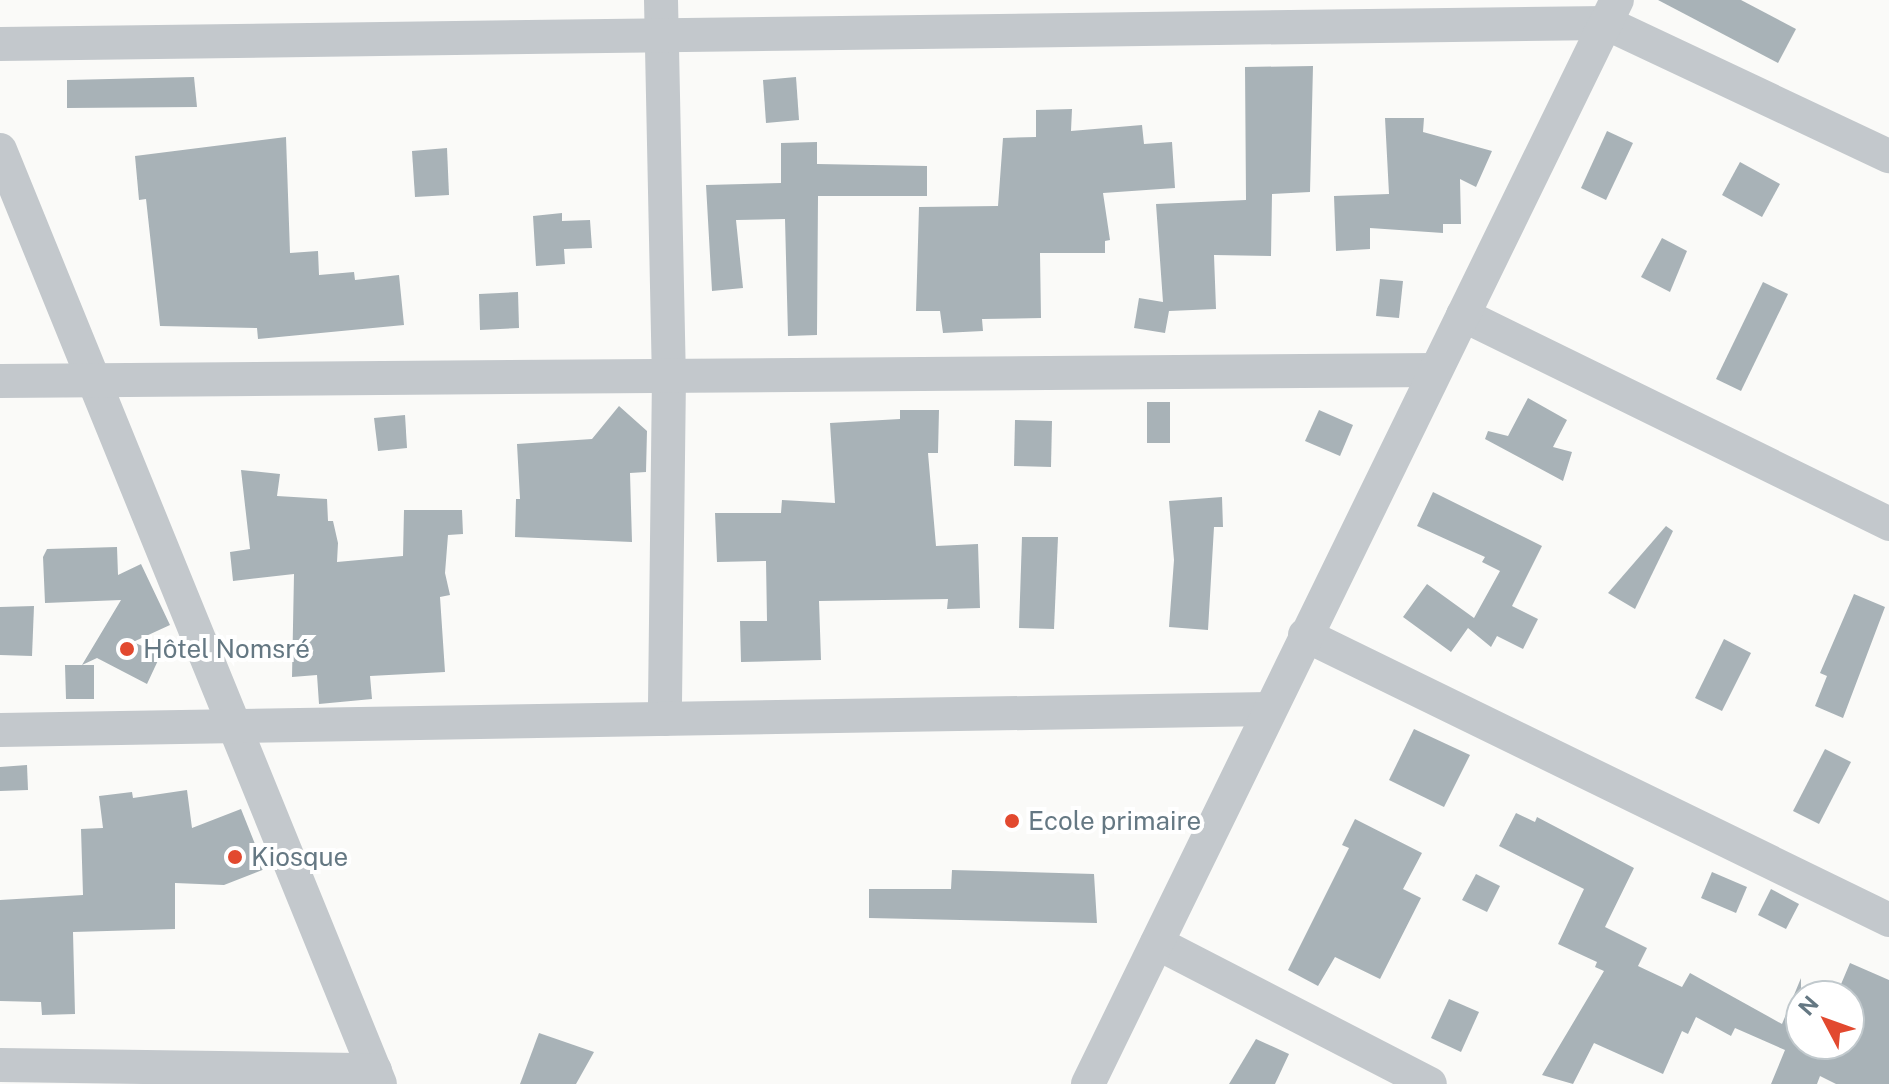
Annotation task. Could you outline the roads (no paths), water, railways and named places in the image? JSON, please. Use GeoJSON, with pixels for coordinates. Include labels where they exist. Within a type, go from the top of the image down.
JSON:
{"type":"FeatureCollection","features":[{"type":"Feature","properties":{"kind":"street"},"geometry":{"type":"LineString","coordinates":[[661,0],[669,376],[665,719]]}},
{"type":"Feature","properties":{"kind":"street"},"geometry":{"type":"LineString","coordinates":[[1088,1084],[1612,11]]}},
{"type":"Feature","properties":{"kind":"street"},"geometry":{"type":"LineString","coordinates":[[0,44],[661,35],[1612,11],[1889,156]]}},
{"type":"Feature","properties":{"kind":"street"},"geometry":{"type":"LineString","coordinates":[[0,150],[378,1077],[0,1065]]}},
{"type":"Feature","properties":{"kind":"street"},"geometry":{"type":"LineString","coordinates":[[1463,315],[1889,524]]}},
{"type":"Feature","properties":{"kind":"street"},"geometry":{"type":"LineString","coordinates":[[0,381],[1435,370]]}},
{"type":"Feature","properties":{"kind":"street"},"geometry":{"type":"LineString","coordinates":[[1305,635],[1889,920]]}},
{"type":"Feature","properties":{"kind":"street"},"geometry":{"type":"LineString","coordinates":[[0,730],[1269,709]]}},
{"type":"Feature","properties":{"kind":"street"},"geometry":{"type":"LineString","coordinates":[[1157,943],[1430,1084]]}},
{"type":"Feature","properties":{"kind":"place","name":"Hôtel Nomsré"},"geometry":{"type":"Point","coordinates":[127,649]}},
{"type":"Feature","properties":{"kind":"place","name":"Ecole primaire"},"geometry":{"type":"Point","coordinates":[1012,821]}},
{"type":"Feature","properties":{"kind":"place","name":"Kiosque"},"geometry":{"type":"Point","coordinates":[235,857]}}]}
